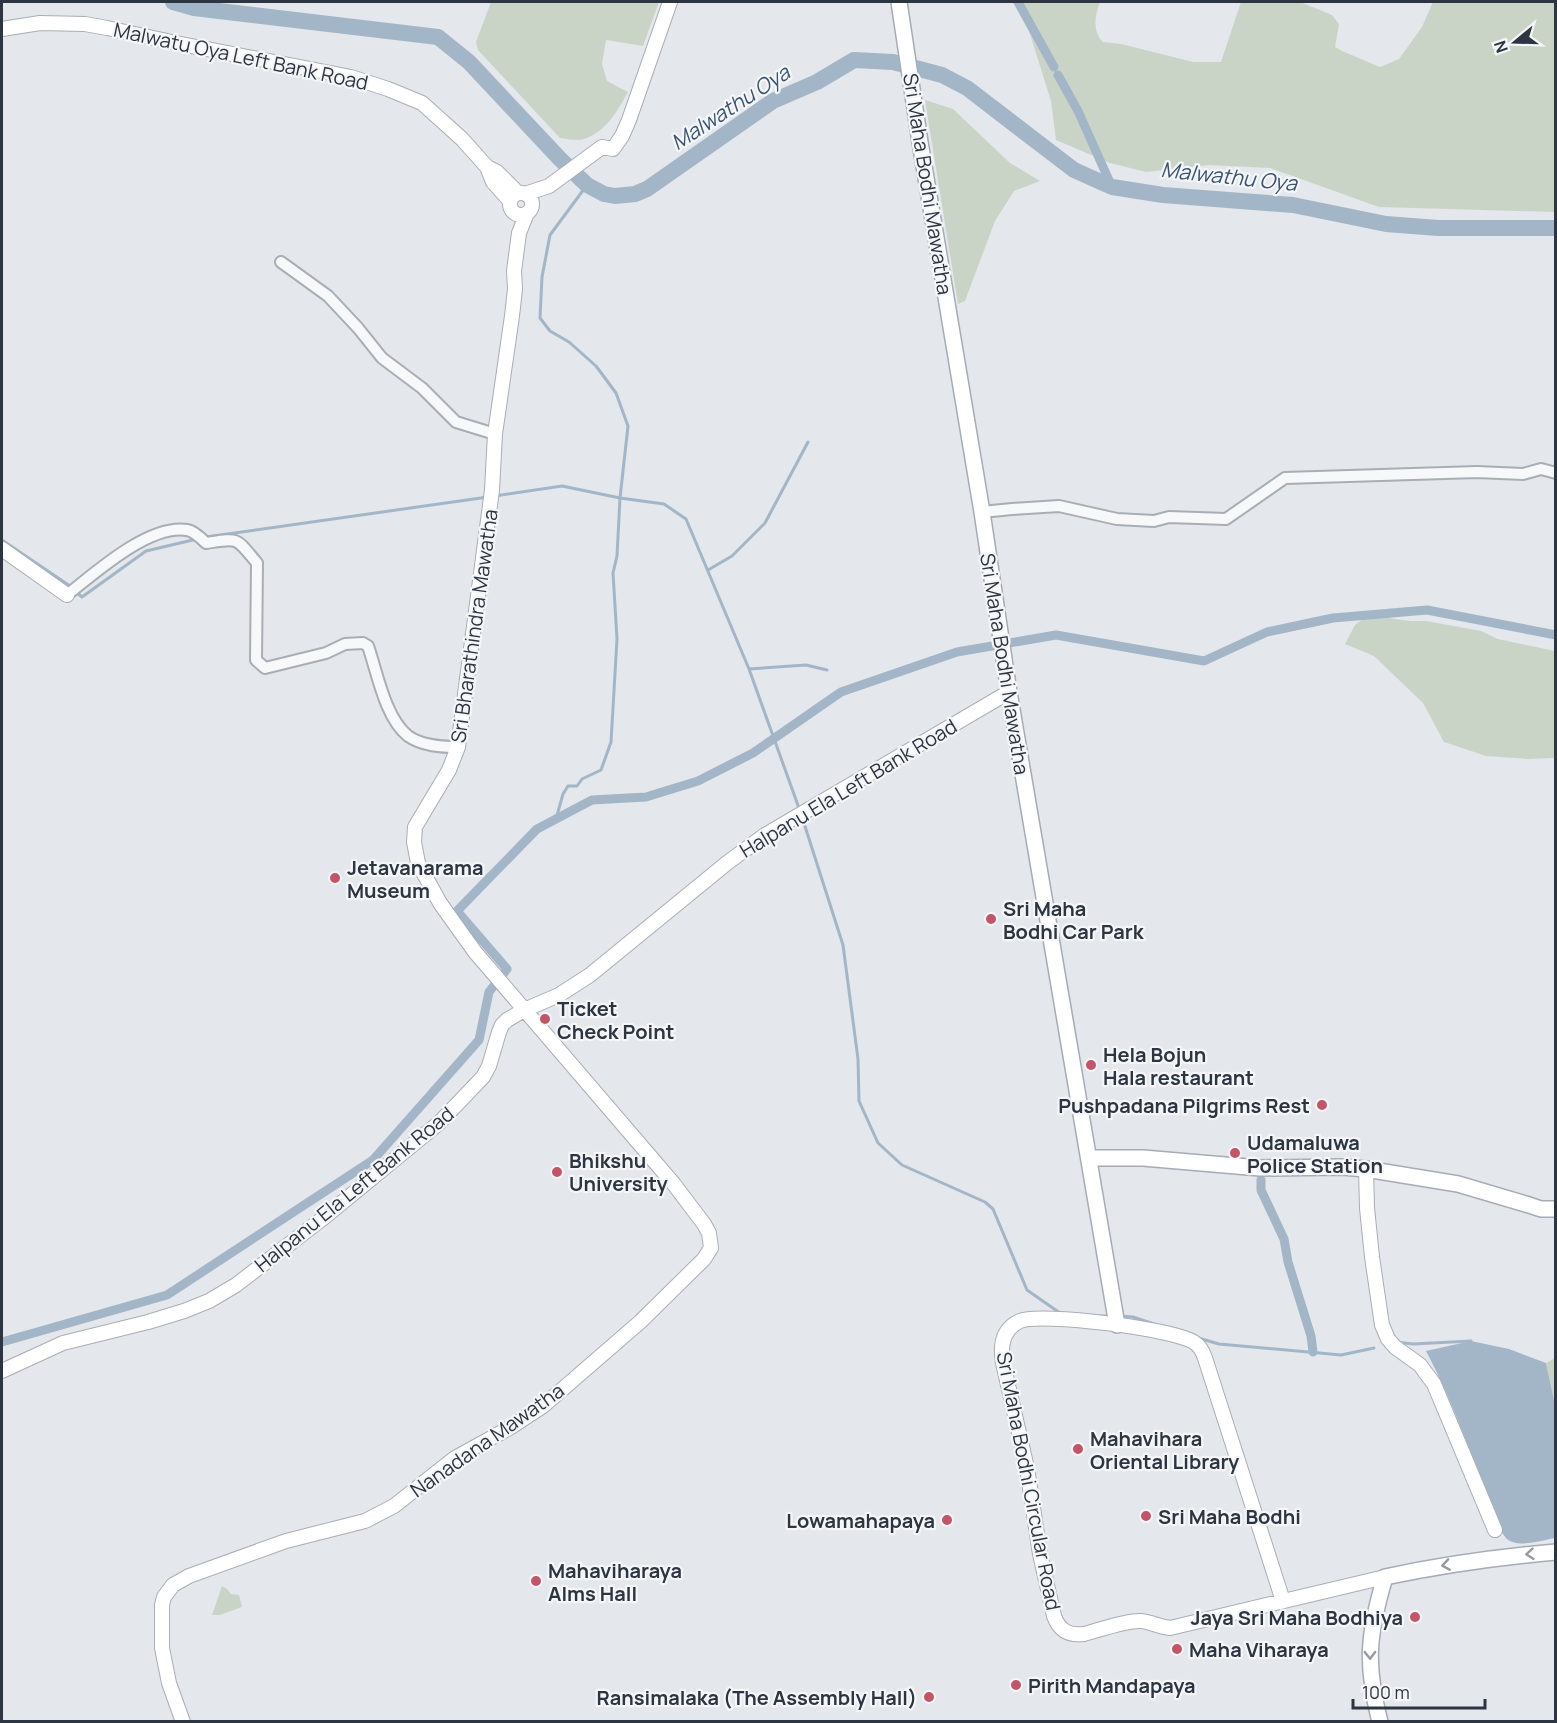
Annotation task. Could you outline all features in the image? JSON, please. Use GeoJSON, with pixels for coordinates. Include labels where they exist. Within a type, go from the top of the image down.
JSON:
{"type":"FeatureCollection","features":[{"type":"Feature","properties":{"kind":"main road"},"geometry":{"type":"LineString","coordinates":[[521,203],[549,186],[602,147],[613,149],[625,130],[670,2]]}},
{"type":"Feature","properties":{"kind":"main road","name":"Sri Maha Bodhi Mawatha"},"geometry":{"type":"LineString","coordinates":[[900,2],[920,142],[982,512],[1009,692],[1117,1325]]}},
{"type":"Feature","properties":{"kind":"main road","name":"Malwatu Oya Left Bank Road"},"geometry":{"type":"LineString","coordinates":[[2,29],[40,23],[85,24],[351,77],[388,89],[422,103],[462,139],[487,167],[493,182],[521,203]]}},
{"type":"Feature","properties":{"kind":"main road","name":"Sri Bharathindra Mawatha"},"geometry":{"type":"LineString","coordinates":[[520,1005],[469,944],[440,903],[422,872],[415,852],[414,834],[415,827],[449,770],[458,747],[492,490],[495,434],[515,290],[514,271],[521,203]]}},
{"type":"Feature","properties":{"kind":"main road"},"geometry":{"type":"LineString","coordinates":[[2,549],[67,594]]}},
{"type":"Feature","properties":{"kind":"main road","name":"Halpanu Ela Left Bank Road"},"geometry":{"type":"LineString","coordinates":[[2,1371],[63,1343],[148,1323],[184,1311],[209,1301],[236,1285],[322,1219],[439,1123],[483,1077],[489,1066],[502,1025],[514,1016],[520,1005],[559,995],[590,975],[727,863],[765,835],[1009,692]]}},
{"type":"Feature","properties":{"kind":"main road","name":"Nanadana Mawatha"},"geometry":{"type":"LineString","coordinates":[[183,1722],[169,1683],[162,1648],[162,1605],[164,1597],[173,1585],[189,1576],[286,1541],[365,1521],[394,1506],[455,1458],[511,1427],[543,1406],[640,1322],[709,1253],[711,1248],[709,1233],[695,1211],[520,1005]]}},
{"type":"Feature","properties":{"kind":"main road"},"geometry":{"type":"LineString","coordinates":[[1089,1158],[1143,1158],[1248,1167],[1366,1169],[1458,1185],[1541,1209],[1556,1209]]}},
{"type":"Feature","properties":{"kind":"main road"},"geometry":{"type":"LineString","coordinates":[[1366,1169],[1368,1218],[1382,1325],[1392,1343],[1420,1365],[1434,1384],[1495,1530]]}},
{"type":"Feature","properties":{"kind":"main road","name":"Sri Maha Bodhi Circular Road"},"geometry":{"type":"LineString","coordinates":[[1030,1318],[1117,1325],[1179,1335],[1196,1343],[1202,1349],[1277,1602],[1170,1628],[1150,1622],[1135,1621],[1076,1635],[1065,1632],[1057,1623],[1040,1554],[1027,1468],[1000,1348],[1003,1338],[1013,1325],[1030,1318]]}},
{"type":"Feature","properties":{"kind":"main road"},"geometry":{"type":"LineString","coordinates":[[1277,1602],[1440,1566],[1504,1556],[1556,1552]]}},
{"type":"Feature","properties":{"kind":"main road"},"geometry":{"type":"LineString","coordinates":[[1380,1722],[1372,1688],[1370,1645],[1374,1613],[1385,1577]]}},
{"type":"Feature","properties":{"kind":"street"},"geometry":{"type":"LineString","coordinates":[[281,262],[328,296],[382,358],[422,388],[456,422],[495,434]]}},
{"type":"Feature","properties":{"kind":"street"},"geometry":{"type":"LineString","coordinates":[[982,512],[1059,506],[1117,519],[1154,521],[1169,517],[1226,519],[1285,478],[1477,472],[1523,474],[1541,469],[1556,473]]}},
{"type":"Feature","properties":{"kind":"street"},"geometry":{"type":"LineString","coordinates":[[67,594],[122,552],[155,534],[172,530],[190,530],[206,543],[232,539],[239,541],[257,563],[256,660],[265,668],[326,653],[345,644],[363,643],[368,646],[390,714],[408,736],[426,744],[458,747]]}},
{"type":"Feature","properties":{"kind":"green space"},"geometry":{"type":"Polygon","coordinates":[[[491,2],[659,2],[643,46],[606,40],[602,64],[607,81],[628,92],[605,126],[592,136],[581,140],[560,138],[478,50],[476,42],[491,2]]]}},
{"type":"Feature","properties":{"kind":"green space"},"geometry":{"type":"Polygon","coordinates":[[[1020,2],[1100,2],[1096,28],[1103,42],[1121,44],[1193,62],[1221,62],[1241,2],[1300,2],[1332,15],[1339,24],[1335,47],[1380,67],[1399,59],[1422,27],[1433,2],[1555,2],[1555,212],[1379,207],[1270,168],[1209,165],[1146,172],[1110,163],[1056,140],[1051,101],[1020,2]]]}},
{"type":"Feature","properties":{"kind":"green space"},"geometry":{"type":"Polygon","coordinates":[[[925,100],[953,109],[1010,163],[1040,181],[1014,191],[995,221],[965,301],[958,304],[925,100]]]}},
{"type":"Feature","properties":{"kind":"green space"},"geometry":{"type":"Polygon","coordinates":[[[1368,615],[1426,621],[1481,631],[1498,639],[1555,651],[1555,758],[1486,756],[1444,742],[1423,703],[1374,656],[1345,644],[1355,625],[1368,615]]]}},
{"type":"Feature","properties":{"kind":"green space"},"geometry":{"type":"Polygon","coordinates":[[[1555,1358],[1555,1405],[1546,1363],[1555,1358]]]}},
{"type":"Feature","properties":{"kind":"green space"},"geometry":{"type":"Polygon","coordinates":[[[222,1586],[231,1594],[239,1595],[242,1607],[220,1615],[212,1615],[222,1586]]]}},
{"type":"Feature","properties":{"kind":"water"},"geometry":{"type":"Polygon","coordinates":[[[1471,1341],[1509,1349],[1546,1363],[1555,1405],[1555,1538],[1514,1543],[1504,1535],[1496,1519],[1453,1408],[1426,1351],[1471,1341]]]}},
{"type":"Feature","properties":{"kind":"waterway","name":"Malwathu Oya"},"geometry":{"type":"LineString","coordinates":[[173,2],[194,8],[438,37],[469,62],[587,185],[604,194],[615,196],[635,194],[647,189],[773,101],[817,82],[854,60],[893,62],[942,75],[967,88],[1074,170],[1112,187],[1163,195],[1293,205],[1386,224],[1438,228],[1556,228]]}},
{"type":"Feature","properties":{"kind":"waterway"},"geometry":{"type":"LineString","coordinates":[[1018,2],[1054,67]]}},
{"type":"Feature","properties":{"kind":"waterway"},"geometry":{"type":"LineString","coordinates":[[1058,75],[1078,111],[1112,187]]}},
{"type":"Feature","properties":{"kind":"waterway"},"geometry":{"type":"LineString","coordinates":[[556,819],[563,794],[568,786],[577,786],[582,779],[601,770],[611,742],[617,639],[613,573],[617,556],[620,498],[628,426],[616,393],[596,366],[569,342],[550,331],[540,318],[542,277],[550,235],[587,185]]}},
{"type":"Feature","properties":{"kind":"waterway"},"geometry":{"type":"LineString","coordinates":[[708,570],[732,556],[765,523],[808,442]]}},
{"type":"Feature","properties":{"kind":"waterway"},"geometry":{"type":"LineString","coordinates":[[494,496],[562,486],[664,504],[686,519],[749,669],[800,811]]}},
{"type":"Feature","properties":{"kind":"waterway"},"geometry":{"type":"LineString","coordinates":[[206,537],[488,497]]}},
{"type":"Feature","properties":{"kind":"waterway"},"geometry":{"type":"LineString","coordinates":[[2,540],[67,584],[82,597],[146,551],[197,539]]}},
{"type":"Feature","properties":{"kind":"waterway"},"geometry":{"type":"LineString","coordinates":[[2,1342],[167,1295],[373,1160],[479,1040],[489,992],[507,969],[457,911],[537,829],[592,800],[646,797],[698,781],[753,753],[841,692],[957,652],[1056,635],[1204,661],[1267,632],[1333,618],[1427,610],[1556,635]]}},
{"type":"Feature","properties":{"kind":"waterway"},"geometry":{"type":"LineString","coordinates":[[749,669],[806,665],[827,670]]}},
{"type":"Feature","properties":{"kind":"waterway"},"geometry":{"type":"LineString","coordinates":[[802,817],[843,945],[858,1059],[859,1101],[878,1143],[902,1165],[985,1202],[993,1209],[1027,1290],[1060,1313]]}},
{"type":"Feature","properties":{"kind":"waterway"},"geometry":{"type":"LineString","coordinates":[[1261,1180],[1261,1190],[1284,1239],[1288,1262],[1311,1336],[1313,1352]]}},
{"type":"Feature","properties":{"kind":"waterway"},"geometry":{"type":"LineString","coordinates":[[1096,1316],[1110,1316]]}},
{"type":"Feature","properties":{"kind":"waterway"},"geometry":{"type":"LineString","coordinates":[[1120,1316],[1133,1317],[1157,1325]]}},
{"type":"Feature","properties":{"kind":"waterway"},"geometry":{"type":"LineString","coordinates":[[1198,1338],[1219,1344],[1341,1355],[1374,1348]]}},
{"type":"Feature","properties":{"kind":"waterway"},"geometry":{"type":"LineString","coordinates":[[1396,1342],[1413,1344],[1471,1341]]}},
{"type":"Feature","properties":{"kind":"place","name":"Jetavanarama Museum"},"geometry":{"type":"Point","coordinates":[335,878]}},
{"type":"Feature","properties":{"kind":"place","name":"Sri Maha Bodhi Car Park"},"geometry":{"type":"Point","coordinates":[991,919]}},
{"type":"Feature","properties":{"kind":"place","name":"Ticket Check Point"},"geometry":{"type":"Point","coordinates":[545,1019]}},
{"type":"Feature","properties":{"kind":"place","name":"Hela Bojun Hala restaurant"},"geometry":{"type":"Point","coordinates":[1091,1065]}},
{"type":"Feature","properties":{"kind":"place","name":"Pushpadana Pilgrims Rest"},"geometry":{"type":"Point","coordinates":[1322,1105]}},
{"type":"Feature","properties":{"kind":"place","name":"Udamaluwa Police Station"},"geometry":{"type":"Point","coordinates":[1235,1153]}},
{"type":"Feature","properties":{"kind":"place","name":"Bhikshu University"},"geometry":{"type":"Point","coordinates":[557,1172]}},
{"type":"Feature","properties":{"kind":"place","name":"Mahavihara Oriental Library"},"geometry":{"type":"Point","coordinates":[1078,1449]}},
{"type":"Feature","properties":{"kind":"place","name":"Sri Maha Bodhi"},"geometry":{"type":"Point","coordinates":[1146,1516]}},
{"type":"Feature","properties":{"kind":"place","name":"Lowamahapaya"},"geometry":{"type":"Point","coordinates":[947,1520]}},
{"type":"Feature","properties":{"kind":"place","name":"Mahaviharaya Alms Hall"},"geometry":{"type":"Point","coordinates":[536,1581]}},
{"type":"Feature","properties":{"kind":"place","name":"Jaya Sri Maha Bodhiya"},"geometry":{"type":"Point","coordinates":[1415,1617]}},
{"type":"Feature","properties":{"kind":"place","name":"Maha Viharaya"},"geometry":{"type":"Point","coordinates":[1177,1649]}},
{"type":"Feature","properties":{"kind":"place","name":"Pirith Mandapaya"},"geometry":{"type":"Point","coordinates":[1016,1685]}},
{"type":"Feature","properties":{"kind":"place","name":"Ransimalaka (The Assembly Hall)"},"geometry":{"type":"Point","coordinates":[929,1697]}}]}
